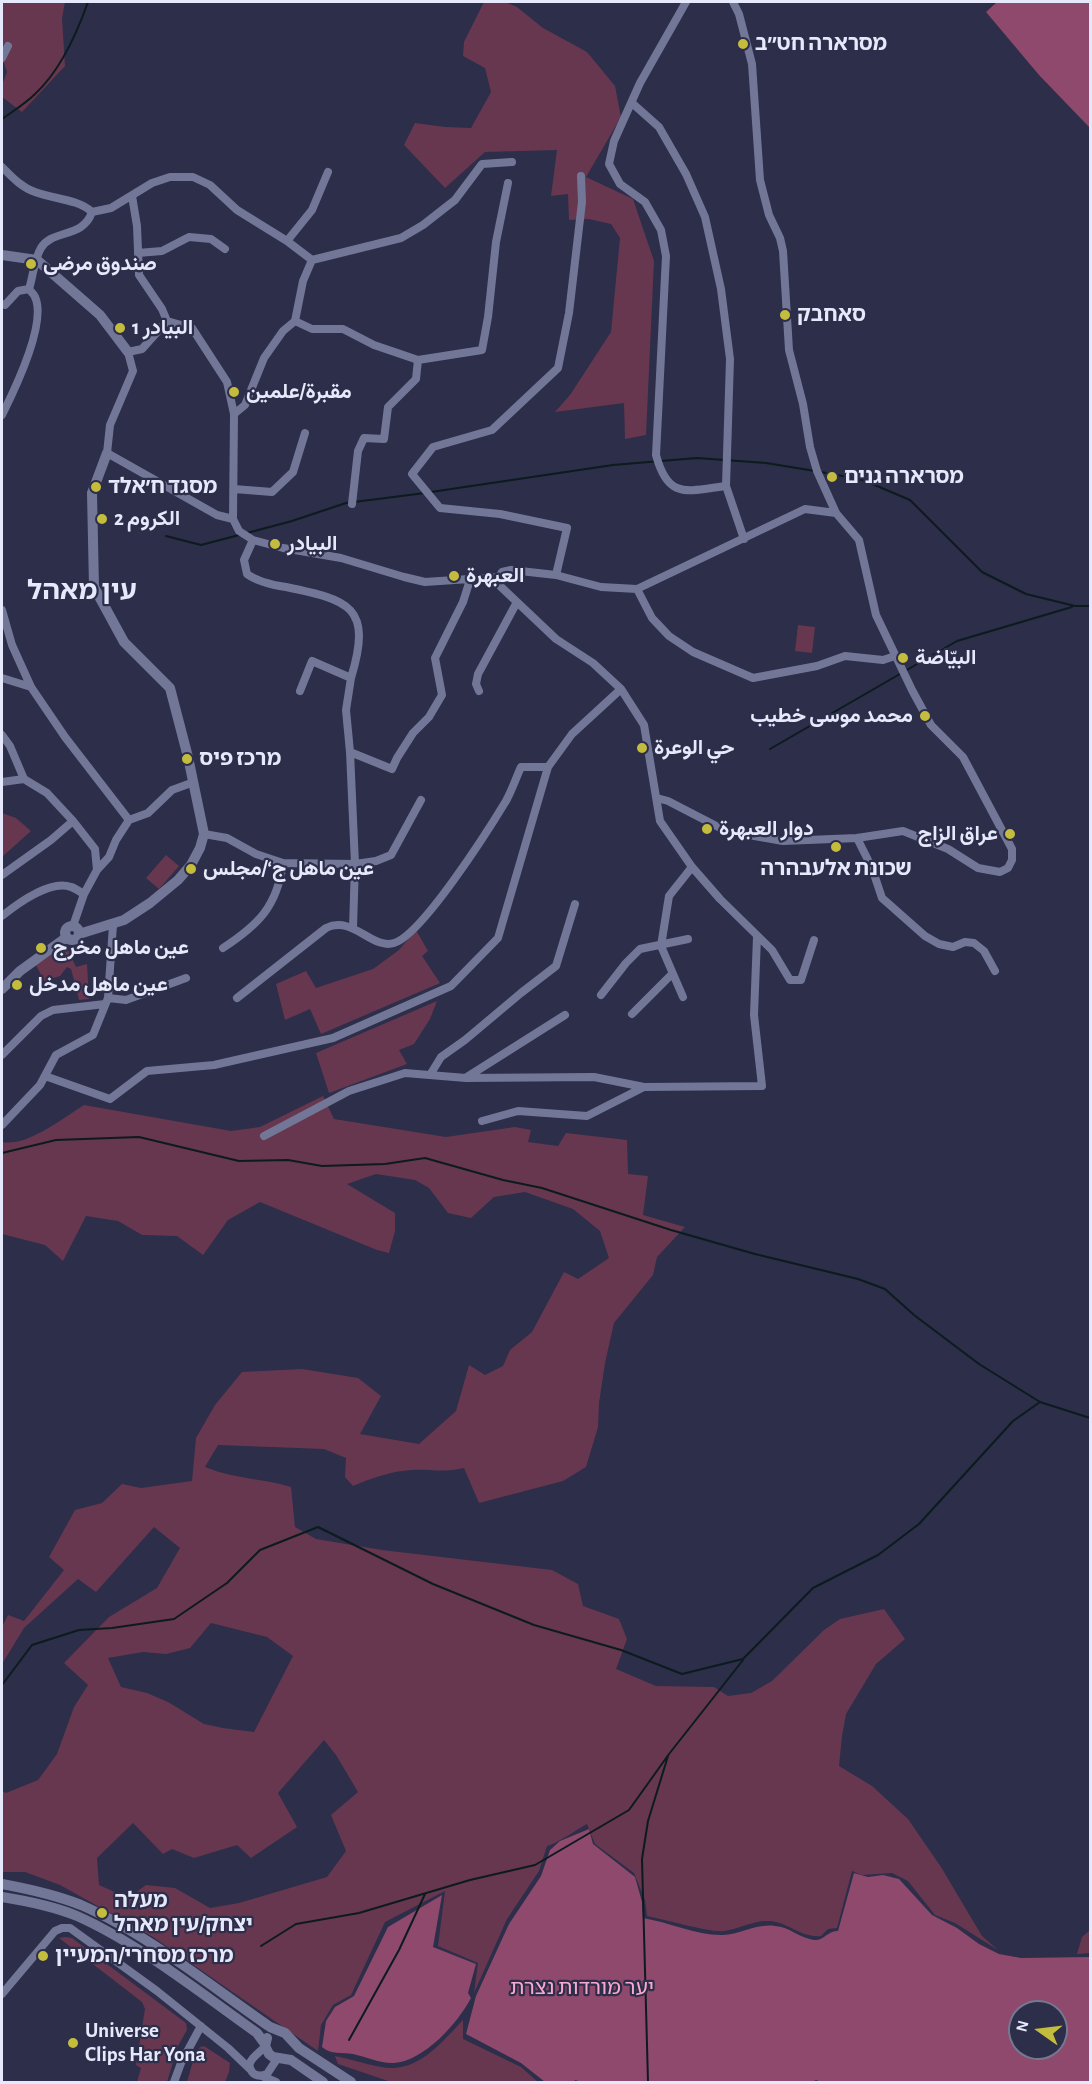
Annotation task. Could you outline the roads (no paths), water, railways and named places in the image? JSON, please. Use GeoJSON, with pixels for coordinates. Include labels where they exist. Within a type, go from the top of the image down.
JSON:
{"type":"FeatureCollection","features":[{"type":"Feature","properties":{"kind":"street"},"geometry":{"type":"LineString","coordinates":[[686,2],[640,83],[614,141],[609,164],[620,184],[645,202],[661,230],[666,256],[656,455],[661,472],[670,485],[692,490],[726,486]]}},
{"type":"Feature","properties":{"kind":"street"},"geometry":{"type":"LineString","coordinates":[[657,798],[668,801],[726,831],[783,841],[857,838],[903,831],[948,849],[978,868],[1000,872],[1008,868],[1012,860],[1012,849],[963,757],[931,724],[895,656],[876,615],[859,540],[836,513],[817,471],[789,350],[783,251],[780,238],[769,215],[760,180],[752,63],[739,14],[733,2]]}},
{"type":"Feature","properties":{"kind":"street"},"geometry":{"type":"LineString","coordinates":[[2,58],[8,46]]}},
{"type":"Feature","properties":{"kind":"street"},"geometry":{"type":"LineString","coordinates":[[632,103],[659,127],[686,174],[705,217],[721,289],[730,359],[726,486],[744,538]]}},
{"type":"Feature","properties":{"kind":"street"},"geometry":{"type":"LineString","coordinates":[[312,260],[401,238],[423,225],[455,200],[482,164],[512,162]]}},
{"type":"Feature","properties":{"kind":"street"},"geometry":{"type":"LineString","coordinates":[[2,167],[19,184],[33,192],[85,206],[92,212]]}},
{"type":"Feature","properties":{"kind":"street"},"geometry":{"type":"LineString","coordinates":[[287,241],[312,210],[328,172]]}},
{"type":"Feature","properties":{"kind":"street"},"geometry":{"type":"LineString","coordinates":[[555,575],[567,528],[500,514],[440,508],[412,474],[433,447],[492,430],[558,368],[569,313],[582,202],[582,176]]}},
{"type":"Feature","properties":{"kind":"street"},"geometry":{"type":"LineString","coordinates":[[92,212],[111,208],[152,183],[170,177],[193,177],[210,185],[237,210],[287,241],[312,260]]}},
{"type":"Feature","properties":{"kind":"street"},"geometry":{"type":"LineString","coordinates":[[295,321],[312,329],[343,329],[374,345],[418,360],[482,351],[496,242],[508,183]]}},
{"type":"Feature","properties":{"kind":"street"},"geometry":{"type":"LineString","coordinates":[[132,196],[137,226],[139,275],[162,309],[166,321]]}},
{"type":"Feature","properties":{"kind":"street"},"geometry":{"type":"LineString","coordinates":[[29,289],[40,249],[48,241],[83,227],[90,219],[92,212]]}},
{"type":"Feature","properties":{"kind":"street"},"geometry":{"type":"LineString","coordinates":[[138,253],[162,251],[189,237],[211,239],[225,249]]}},
{"type":"Feature","properties":{"kind":"street"},"geometry":{"type":"LineString","coordinates":[[2,255],[37,260],[100,315],[128,352],[133,371],[110,425],[107,453],[92,493],[94,588],[124,642],[170,688],[194,782],[204,834],[191,865],[178,880],[150,903],[113,925],[66,930],[67,937],[20,971],[2,989]]}},
{"type":"Feature","properties":{"kind":"street"},"geometry":{"type":"LineString","coordinates":[[234,414],[245,405],[264,358],[283,330],[295,321],[303,281],[312,260]]}},
{"type":"Feature","properties":{"kind":"street"},"geometry":{"type":"LineString","coordinates":[[2,304],[5,305],[18,291],[29,289]]}},
{"type":"Feature","properties":{"kind":"street"},"geometry":{"type":"LineString","coordinates":[[2,415],[33,340],[37,320],[36,297],[29,289]]}},
{"type":"Feature","properties":{"kind":"street"},"geometry":{"type":"LineString","coordinates":[[166,321],[192,328],[227,381],[234,414],[233,519],[239,531],[254,540],[283,548],[341,558],[424,582],[498,577]]}},
{"type":"Feature","properties":{"kind":"street"},"geometry":{"type":"LineString","coordinates":[[128,352],[142,349],[166,321]]}},
{"type":"Feature","properties":{"kind":"street"},"geometry":{"type":"LineString","coordinates":[[352,504],[358,451],[364,438],[384,440],[388,407],[416,378],[418,360]]}},
{"type":"Feature","properties":{"kind":"street"},"geometry":{"type":"LineString","coordinates":[[234,489],[272,492],[293,472],[305,433]]}},
{"type":"Feature","properties":{"kind":"street"},"geometry":{"type":"LineString","coordinates":[[107,453],[217,515],[233,519]]}},
{"type":"Feature","properties":{"kind":"street"},"geometry":{"type":"LineString","coordinates":[[814,940],[801,981],[790,980],[772,950],[692,867],[660,821],[644,725],[621,689],[593,663],[556,639],[499,585],[498,577],[502,572],[511,570],[555,575],[601,587],[637,589],[805,509],[836,513]]}},
{"type":"Feature","properties":{"kind":"street"},"geometry":{"type":"LineString","coordinates":[[254,540],[244,560],[247,574],[268,584],[319,594],[342,602],[355,616],[359,630],[357,658],[346,710],[355,864],[353,928]]}},
{"type":"Feature","properties":{"kind":"street"},"geometry":{"type":"LineString","coordinates":[[350,752],[392,770],[413,734],[429,717],[442,695],[435,658],[463,602],[470,579]]}},
{"type":"Feature","properties":{"kind":"street"},"geometry":{"type":"LineString","coordinates":[[637,589],[652,618],[669,636],[693,652],[753,678],[817,666],[845,656],[883,660],[895,656]]}},
{"type":"Feature","properties":{"kind":"street"},"geometry":{"type":"LineString","coordinates":[[479,691],[476,684],[477,674],[517,602]]}},
{"type":"Feature","properties":{"kind":"street"},"geometry":{"type":"LineString","coordinates":[[2,610],[12,645],[31,687],[65,737],[129,820]]}},
{"type":"Feature","properties":{"kind":"street"},"geometry":{"type":"LineString","coordinates":[[300,692],[312,660],[351,678]]}},
{"type":"Feature","properties":{"kind":"street"},"geometry":{"type":"LineString","coordinates":[[2,678],[31,687]]}},
{"type":"Feature","properties":{"kind":"street"},"geometry":{"type":"LineString","coordinates":[[45,1076],[110,1099],[147,1071],[214,1065],[333,1038],[451,986],[498,938],[548,767],[572,734],[621,689]]}},
{"type":"Feature","properties":{"kind":"street"},"geometry":{"type":"LineString","coordinates":[[2,735],[10,746],[24,779],[46,793],[73,821],[95,849],[97,870]]}},
{"type":"Feature","properties":{"kind":"street"},"geometry":{"type":"LineString","coordinates":[[237,998],[333,924],[353,928],[384,944],[395,943],[415,927],[459,874],[507,798],[521,767],[548,767]]}},
{"type":"Feature","properties":{"kind":"street"},"geometry":{"type":"LineString","coordinates":[[2,782],[24,779]]}},
{"type":"Feature","properties":{"kind":"street"},"geometry":{"type":"LineString","coordinates":[[76,930],[84,894],[97,870],[109,857],[116,840],[129,820],[148,813],[172,790],[194,782]]}},
{"type":"Feature","properties":{"kind":"street"},"geometry":{"type":"LineString","coordinates":[[204,834],[226,838],[256,854],[283,863],[355,864],[376,861],[391,855],[421,800]]}},
{"type":"Feature","properties":{"kind":"street"},"geometry":{"type":"LineString","coordinates":[[2,875],[51,840],[73,821]]}},
{"type":"Feature","properties":{"kind":"street"},"geometry":{"type":"LineString","coordinates":[[857,838],[872,868],[882,898],[925,936],[939,944],[953,947],[965,942],[974,943],[984,951],[995,971]]}},
{"type":"Feature","properties":{"kind":"street"},"geometry":{"type":"LineString","coordinates":[[223,948],[249,931],[270,905],[280,884],[283,863]]}},
{"type":"Feature","properties":{"kind":"street"},"geometry":{"type":"LineString","coordinates":[[683,997],[661,946],[669,896],[692,867]]}},
{"type":"Feature","properties":{"kind":"street"},"geometry":{"type":"LineString","coordinates":[[2,916],[19,902],[56,885],[70,886],[84,894]]}},
{"type":"Feature","properties":{"kind":"street"},"geometry":{"type":"LineString","coordinates":[[430,1075],[441,1057],[465,1041],[556,966],[575,904]]}},
{"type":"Feature","properties":{"kind":"street"},"geometry":{"type":"LineString","coordinates":[[2,1125],[40,1086],[56,1054],[93,1035],[106,1001],[113,925]]}},
{"type":"Feature","properties":{"kind":"street"},"geometry":{"type":"LineString","coordinates":[[264,1136],[349,1091],[405,1073],[466,1078],[594,1077],[644,1087],[762,1086],[754,1015],[757,937]]}},
{"type":"Feature","properties":{"kind":"street"},"geometry":{"type":"LineString","coordinates":[[601,995],[626,963],[640,950],[688,939]]}},
{"type":"Feature","properties":{"kind":"street"},"geometry":{"type":"LineString","coordinates":[[632,1014],[672,974]]}},
{"type":"Feature","properties":{"kind":"street"},"geometry":{"type":"LineString","coordinates":[[2,1055],[41,1016],[53,1010],[126,1000],[186,978]]}},
{"type":"Feature","properties":{"kind":"street"},"geometry":{"type":"LineString","coordinates":[[466,1078],[565,1015]]}},
{"type":"Feature","properties":{"kind":"street"},"geometry":{"type":"LineString","coordinates":[[482,1121],[518,1111],[587,1116],[644,1087]]}},
{"type":"Feature","properties":{"kind":"street"},"geometry":{"type":"LineString","coordinates":[[2,1884],[42,1892],[94,1911],[148,1943],[270,2028],[285,2033],[294,2045],[351,2082]]}},
{"type":"Feature","properties":{"kind":"street"},"geometry":{"type":"LineString","coordinates":[[2,1897],[59,1910],[106,1931],[174,1974],[248,2027],[261,2037],[269,2054],[291,2061],[323,2082]]}},
{"type":"Feature","properties":{"kind":"street"},"geometry":{"type":"LineString","coordinates":[[2,1995],[55,1930],[70,1928],[157,1991],[228,2048],[256,2075],[277,2082]]}},
{"type":"Feature","properties":{"kind":"street"},"geometry":{"type":"LineString","coordinates":[[174,2082],[180,2063],[201,2026]]}},
{"type":"Feature","properties":{"kind":"street"},"geometry":{"type":"LineString","coordinates":[[251,2070],[250,2064],[271,2034],[280,2032]]}},
{"type":"Feature","properties":{"kind":"street"},"geometry":{"type":"LineString","coordinates":[[262,2076],[271,2070],[279,2058],[290,2053],[291,2039]]}},
{"type":"Feature","properties":{"kind":"street"},"geometry":{"type":"LineString","coordinates":[[228,2048],[242,2056],[255,2056]]}},
{"type":"Feature","properties":{"kind":"street"},"geometry":{"type":"LineString","coordinates":[[271,2070],[272,2077],[277,2082]]}},
{"type":"Feature","properties":{"kind":"waterway"},"geometry":{"type":"LineString","coordinates":[[2,119],[31,98],[44,85],[60,63],[73,39],[88,2]]}},
{"type":"Feature","properties":{"kind":"waterway"},"geometry":{"type":"LineString","coordinates":[[431,492],[613,465],[697,458],[766,463],[815,471]]}},
{"type":"Feature","properties":{"kind":"waterway"},"geometry":{"type":"LineString","coordinates":[[821,472],[863,480],[910,500],[982,572],[1026,594],[1075,606],[1090,606]]}},
{"type":"Feature","properties":{"kind":"waterway"},"geometry":{"type":"LineString","coordinates":[[247,533],[346,503],[425,493]]}},
{"type":"Feature","properties":{"kind":"waterway"},"geometry":{"type":"LineString","coordinates":[[166,536],[201,545],[239,535]]}},
{"type":"Feature","properties":{"kind":"waterway"},"geometry":{"type":"LineString","coordinates":[[770,749],[957,641],[1072,607]]}},
{"type":"Feature","properties":{"kind":"waterway"},"geometry":{"type":"LineString","coordinates":[[2,1153],[56,1140],[139,1137],[239,1161],[288,1160],[322,1166],[385,1164],[425,1158],[503,1180],[542,1188],[671,1230],[755,1254],[858,1279],[885,1289],[914,1315],[979,1364],[1040,1402],[1090,1418]]}},
{"type":"Feature","properties":{"kind":"waterway"},"geometry":{"type":"LineString","coordinates":[[2,1685],[32,1645],[79,1630],[112,1628],[174,1619],[227,1583],[260,1550],[318,1527],[433,1584],[534,1625],[621,1650],[682,1674],[743,1659],[813,1588],[878,1555],[919,1524],[1013,1421],[1040,1402]]}},
{"type":"Feature","properties":{"kind":"waterway"},"geometry":{"type":"LineString","coordinates":[[261,1946],[296,1924],[359,1913],[470,1880],[535,1865],[629,1810],[669,1754],[743,1660]]}},
{"type":"Feature","properties":{"kind":"waterway"},"geometry":{"type":"LineString","coordinates":[[648,2082],[642,1859],[648,1821],[668,1756]]}},
{"type":"Feature","properties":{"kind":"waterway"},"geometry":{"type":"LineString","coordinates":[[349,2040],[399,1950],[425,1894]]}},
{"type":"Feature","properties":{"kind":"place","name":"מסרארה חט״ב"},"geometry":{"type":"Point","coordinates":[743,44]}},
{"type":"Feature","properties":{"kind":"place","name":"صندوق مرضى"},"geometry":{"type":"Point","coordinates":[31,264]}},
{"type":"Feature","properties":{"kind":"place","name":"סאחבק"},"geometry":{"type":"Point","coordinates":[785,315]}},
{"type":"Feature","properties":{"kind":"place","name":"البيادر 1"},"geometry":{"type":"Point","coordinates":[120,328]}},
{"type":"Feature","properties":{"kind":"place","name":"مقبرة/علمين"},"geometry":{"type":"Point","coordinates":[234,392]}},
{"type":"Feature","properties":{"kind":"place","name":"מסרארה גנים"},"geometry":{"type":"Point","coordinates":[832,477]}},
{"type":"Feature","properties":{"kind":"place","name":"מסגד ח׳אלד"},"geometry":{"type":"Point","coordinates":[96,487]}},
{"type":"Feature","properties":{"kind":"place","name":"الكروم 2"},"geometry":{"type":"Point","coordinates":[102,519]}},
{"type":"Feature","properties":{"kind":"place","name":"البيادر"},"geometry":{"type":"Point","coordinates":[275,544]}},
{"type":"Feature","properties":{"kind":"place","name":"العبهرة"},"geometry":{"type":"Point","coordinates":[454,576]}},
{"type":"Feature","properties":{"kind":"place","name":"البيّاضة"},"geometry":{"type":"Point","coordinates":[903,658]}},
{"type":"Feature","properties":{"kind":"place","name":"محمد موسى خطيب"},"geometry":{"type":"Point","coordinates":[925,716]}},
{"type":"Feature","properties":{"kind":"place","name":"حي الوعرة"},"geometry":{"type":"Point","coordinates":[642,748]}},
{"type":"Feature","properties":{"kind":"place","name":"מרכז פיס"},"geometry":{"type":"Point","coordinates":[187,759]}},
{"type":"Feature","properties":{"kind":"place","name":"دوار العبهرة"},"geometry":{"type":"Point","coordinates":[707,829]}},
{"type":"Feature","properties":{"kind":"place","name":"عراق الزاج"},"geometry":{"type":"Point","coordinates":[1010,834]}},
{"type":"Feature","properties":{"kind":"place","name":"שכונת אלעבהרה"},"geometry":{"type":"Point","coordinates":[836,847]}},
{"type":"Feature","properties":{"kind":"place","name":"عين ماهل ج‘/مجلس"},"geometry":{"type":"Point","coordinates":[191,869]}},
{"type":"Feature","properties":{"kind":"place","name":"عين ماهل مخرج"},"geometry":{"type":"Point","coordinates":[41,948]}},
{"type":"Feature","properties":{"kind":"place","name":"عين ماهل مدخل"},"geometry":{"type":"Point","coordinates":[17,985]}},
{"type":"Feature","properties":{"kind":"place","name":"מעלה יצחק/עין מאהל"},"geometry":{"type":"Point","coordinates":[102,1913]}},
{"type":"Feature","properties":{"kind":"place","name":"מרכז מסחרי/המעיין"},"geometry":{"type":"Point","coordinates":[43,1956]}},
{"type":"Feature","properties":{"kind":"place","name":"Universe Clips Har Yona"},"geometry":{"type":"Point","coordinates":[73,2043]}},
{"type":"Feature","properties":{"kind":"district","name":"עין מאהל"},"geometry":{"type":"Point","coordinates":[82,591]}},
{"type":"Feature","properties":{"kind":"park label","name":"יער מורדות נצרת"},"geometry":{"type":"Point","coordinates":[582,1988]}}]}
